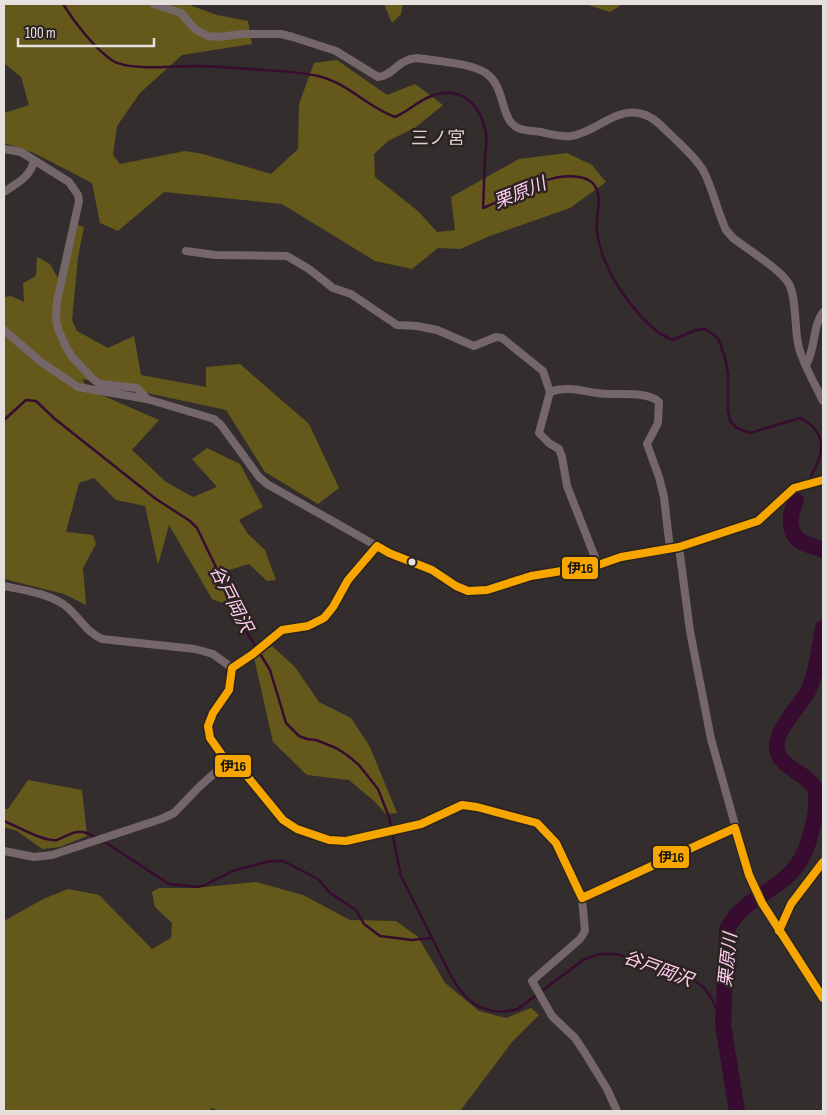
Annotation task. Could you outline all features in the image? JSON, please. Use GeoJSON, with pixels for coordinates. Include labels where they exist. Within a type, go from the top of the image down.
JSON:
{"type":"FeatureCollection","features":[{"type":"Feature","properties":{"kind":"street"},"geometry":{"type":"LineString","coordinates":[[154,4],[181,13],[196,30],[208,36],[281,34],[336,51],[378,77],[388,73],[410,58],[476,68],[494,80],[508,117],[518,128],[571,136],[625,114],[637,113],[650,117],[694,158],[702,169],[726,230],[733,238],[780,274],[790,286],[800,350],[823,400]]}},
{"type":"Feature","properties":{"kind":"street"},"geometry":{"type":"LineString","coordinates":[[4,149],[21,152],[70,182],[78,195],[56,310],[58,329],[66,347],[72,357],[100,384],[137,388],[147,399]]}},
{"type":"Feature","properties":{"kind":"street"},"geometry":{"type":"LineString","coordinates":[[4,192],[27,176],[33,167],[34,160]]}},
{"type":"Feature","properties":{"kind":"street"},"geometry":{"type":"LineString","coordinates":[[186,251],[215,255],[287,256],[309,269],[332,288],[351,294],[397,325],[437,330],[474,346],[496,337],[502,338],[543,371],[550,392],[539,432],[559,449],[567,486],[598,565]]}},
{"type":"Feature","properties":{"kind":"street"},"geometry":{"type":"LineString","coordinates":[[806,365],[812,356],[819,318],[823,312]]}},
{"type":"Feature","properties":{"kind":"street"},"geometry":{"type":"LineString","coordinates":[[4,330],[42,362],[78,387],[147,399],[214,420],[220,425],[263,481],[389,553],[432,570],[456,586],[468,591],[487,590],[531,576],[598,565],[621,558],[679,547],[758,521],[794,488],[823,480]]}},
{"type":"Feature","properties":{"kind":"street"},"geometry":{"type":"LineString","coordinates":[[550,392],[563,388],[598,394],[634,395],[656,399],[659,402],[658,423],[647,444],[664,496],[670,549]]}},
{"type":"Feature","properties":{"kind":"street"},"geometry":{"type":"LineString","coordinates":[[377,546],[348,580],[324,618],[308,626],[282,630],[253,654],[232,668],[229,690],[210,721],[208,731],[213,744],[226,762],[247,776],[283,820],[297,829],[329,840],[346,841],[361,839],[421,824],[462,805],[478,807],[537,823],[556,843],[582,898],[585,931],[584,935],[532,981],[552,1016],[575,1038],[585,1053],[607,1089],[617,1111]]}},
{"type":"Feature","properties":{"kind":"street"},"geometry":{"type":"LineString","coordinates":[[679,547],[690,631],[711,739],[749,875],[762,903],[823,998]]}},
{"type":"Feature","properties":{"kind":"street"},"geometry":{"type":"LineString","coordinates":[[4,586],[57,600],[79,619],[90,633],[102,639],[195,649],[213,654],[232,668]]}},
{"type":"Feature","properties":{"kind":"street"},"geometry":{"type":"LineString","coordinates":[[4,851],[34,857],[52,855],[161,819],[183,805],[226,762]]}},
{"type":"Feature","properties":{"kind":"street"},"geometry":{"type":"LineString","coordinates":[[582,898],[735,828]]}},
{"type":"Feature","properties":{"kind":"street"},"geometry":{"type":"LineString","coordinates":[[779,931],[791,904],[823,862]]}},
{"type":"Feature","properties":{"kind":"shaded area"},"geometry":{"type":"Polygon","coordinates":[[[4,4],[187,4],[217,15],[248,21],[252,44],[182,55],[140,93],[117,126],[113,155],[120,164],[185,151],[203,154],[271,174],[298,149],[299,104],[314,63],[337,60],[387,95],[415,84],[443,105],[416,127],[388,141],[374,154],[375,177],[418,211],[437,232],[455,230],[451,197],[519,159],[567,153],[592,165],[606,182],[570,208],[490,236],[460,249],[438,248],[412,269],[375,261],[282,204],[164,192],[118,231],[100,223],[92,183],[34,153],[4,143],[4,113],[29,105],[21,77],[4,63],[4,4]]]}},
{"type":"Feature","properties":{"kind":"shaded area"},"geometry":{"type":"Polygon","coordinates":[[[384,4],[403,4],[401,14],[392,23],[384,4]]]}},
{"type":"Feature","properties":{"kind":"shaded area"},"geometry":{"type":"Polygon","coordinates":[[[585,4],[623,4],[610,12],[585,4]]]}},
{"type":"Feature","properties":{"kind":"shaded area"},"geometry":{"type":"Polygon","coordinates":[[[78,225],[84,227],[78,257],[72,320],[77,331],[108,348],[134,336],[141,375],[206,387],[206,367],[240,364],[309,424],[339,488],[318,504],[265,472],[226,410],[82,379],[88,389],[159,420],[132,450],[166,482],[193,497],[217,487],[192,459],[207,448],[240,464],[263,507],[239,520],[248,534],[265,550],[276,580],[267,581],[249,564],[223,572],[237,608],[212,599],[169,525],[158,565],[145,506],[116,500],[94,478],[79,483],[66,532],[93,535],[96,544],[83,568],[86,605],[64,594],[4,579],[4,297],[11,296],[24,302],[23,283],[36,276],[37,257],[50,264],[63,287],[78,225]]]}},
{"type":"Feature","properties":{"kind":"shaded area"},"geometry":{"type":"Polygon","coordinates":[[[272,646],[295,667],[319,702],[351,718],[370,747],[397,813],[386,814],[349,780],[307,775],[273,742],[254,658],[272,646]]]}},
{"type":"Feature","properties":{"kind":"shaded area"},"geometry":{"type":"Polygon","coordinates":[[[28,780],[82,790],[87,836],[60,847],[42,849],[17,831],[4,827],[4,809],[8,809],[28,780]]]}},
{"type":"Feature","properties":{"kind":"shaded area"},"geometry":{"type":"Polygon","coordinates":[[[256,882],[303,895],[350,920],[396,921],[418,937],[445,983],[479,1011],[506,1018],[531,1008],[539,1015],[512,1042],[460,1111],[221,1111],[211,1108],[210,1111],[4,1111],[4,921],[43,899],[68,889],[99,895],[152,949],[171,938],[172,923],[155,907],[152,892],[159,888],[194,888],[256,882]]]}},
{"type":"Feature","properties":{"kind":"waterway","name":"栗原川"},"geometry":{"type":"LineString","coordinates":[[63,4],[92,42],[106,56],[121,64],[142,67],[210,66],[310,74],[339,84],[385,113],[395,117],[425,99],[440,94],[450,93],[467,99],[479,114],[486,134],[483,208],[530,186],[555,178],[579,177],[592,183],[597,191],[599,202],[597,226],[599,244],[609,271],[625,297],[653,328],[672,340],[696,330],[705,329],[719,340],[728,373],[728,410],[730,421],[737,428],[750,433],[800,418],[809,423],[815,429],[821,443],[819,459],[811,476]]}},
{"type":"Feature","properties":{"kind":"waterway","name":"谷戸岡沢"},"geometry":{"type":"LineString","coordinates":[[4,420],[26,400],[36,401],[55,419],[156,499],[190,521],[197,528],[227,590],[232,608],[270,670],[286,723],[299,736],[316,740],[336,748],[347,755],[359,765],[378,789],[389,817],[401,876],[432,938]]}},
{"type":"Feature","properties":{"kind":"waterway","name":"栗原川"},"geometry":{"type":"LineString","coordinates":[[796,501],[791,519],[792,530],[798,540],[823,550]]}},
{"type":"Feature","properties":{"kind":"waterway","name":"栗原川"},"geometry":{"type":"LineString","coordinates":[[737,1111],[723,1025],[727,930],[734,918],[743,909],[786,878],[802,857],[808,842],[814,822],[816,802],[814,787],[804,776],[780,758],[777,751],[777,743],[790,716],[811,685],[823,628]]}},
{"type":"Feature","properties":{"kind":"waterway"},"geometry":{"type":"LineString","coordinates":[[4,821],[45,839],[57,840],[72,833],[80,832],[97,838]]}},
{"type":"Feature","properties":{"kind":"waterway","name":"谷戸岡沢"},"geometry":{"type":"LineString","coordinates":[[102,840],[169,884],[197,887],[235,870],[271,861],[283,861],[318,879],[330,893],[356,910],[364,924],[380,936],[412,940],[432,938],[454,981],[473,1003],[485,1009],[500,1012],[518,1009],[583,960],[599,954],[616,954],[662,968],[697,982],[710,995],[723,1025]]}},
{"type":"Feature","properties":{"kind":"transit line","name":"伊16"},"geometry":{"type":"LineString","coordinates":[[823,480],[794,488],[758,521],[679,547],[621,557],[598,565],[531,576],[487,590],[468,591],[456,586],[432,570],[389,553],[377,546],[348,580],[333,607],[324,618],[308,626],[282,630],[253,654],[232,668],[229,690],[213,713],[208,726],[210,738],[227,762],[247,776],[283,820],[297,829],[329,840],[346,841],[421,824],[462,805],[477,807],[537,823],[556,843],[582,898],[735,828],[749,875],[762,903],[823,998]]}},
{"type":"Feature","properties":{"kind":"transit line","name":"伊16"},"geometry":{"type":"LineString","coordinates":[[779,931],[791,904],[823,862]]}},
{"type":"Feature","properties":{"kind":"district","name":"三ノ宮"},"geometry":{"type":"Point","coordinates":[438,138]}}]}
